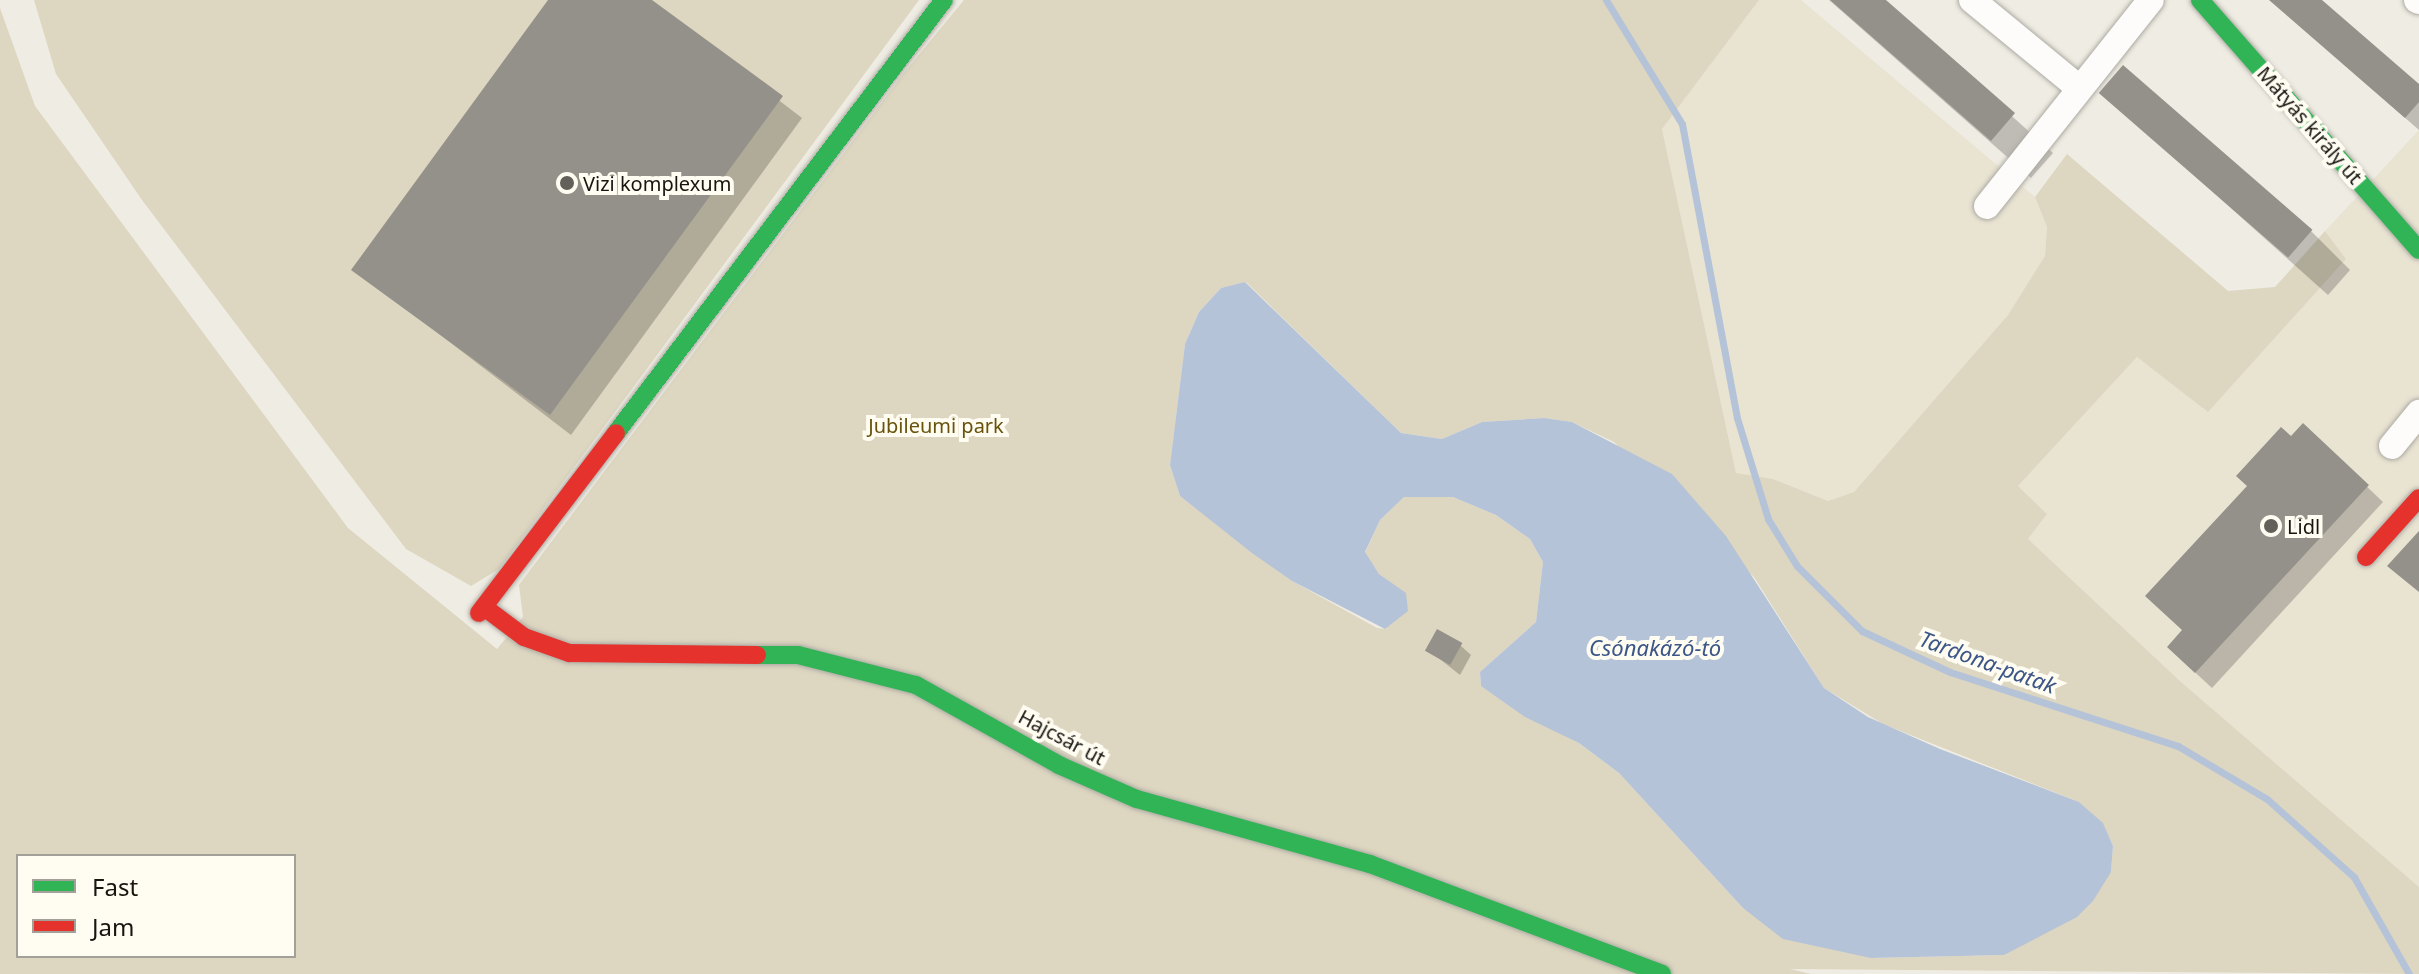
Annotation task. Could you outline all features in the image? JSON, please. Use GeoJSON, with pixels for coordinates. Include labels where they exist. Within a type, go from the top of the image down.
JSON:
{"type":"FeatureCollection","features":[{"type":"Feature","properties":{"kind":"street","name":"Hajcsár út"},"geometry":{"type":"LineString","coordinates":[[944,0],[482,610],[524,637],[569,653],[798,655],[916,685],[1059,765],[1137,799],[1370,864],[1662,974]]}},
{"type":"Feature","properties":{"kind":"street"},"geometry":{"type":"LineString","coordinates":[[1972,0],[2078,87]]}},
{"type":"Feature","properties":{"kind":"street"},"geometry":{"type":"LineString","coordinates":[[1987,206],[2078,87],[2151,0]]}},
{"type":"Feature","properties":{"kind":"street","name":"Mátyás király út"},"geometry":{"type":"LineString","coordinates":[[2216,6],[2414,232]]}},
{"type":"Feature","properties":{"kind":"street"},"geometry":{"type":"LineString","coordinates":[[2392,446],[2419,413]]}},
{"type":"Feature","properties":{"kind":"street"},"geometry":{"type":"LineString","coordinates":[[2366,557],[2419,498]]}},
{"type":"Feature","properties":{"kind":"shaded area"},"geometry":{"type":"Polygon","coordinates":[[[1759,0],[1801,0],[2035,197],[2047,227],[2045,257],[2008,315],[1854,492],[1828,501],[1773,479],[1736,473],[1662,129],[1759,0]]]}},
{"type":"Feature","properties":{"kind":"shaded area"},"geometry":{"type":"Polygon","coordinates":[[[2419,130],[2419,887],[2180,681],[2028,539],[2047,514],[2018,486],[2137,357],[2208,411],[2346,259],[2325,231],[2419,130]]]}},
{"type":"Feature","properties":{"kind":"green space"},"geometry":{"type":"Polygon","coordinates":[[[34,0],[919,0],[499,569],[471,586],[406,549],[142,200],[56,74],[34,0]]]}},
{"type":"Feature","properties":{"kind":"green space","name":"Jubileumi park"},"geometry":{"type":"Polygon","coordinates":[[[964,0],[1759,0],[1662,129],[1736,473],[1773,479],[1828,501],[1854,492],[2008,315],[2045,256],[2047,227],[2035,197],[2067,154],[2228,291],[2275,287],[2325,231],[2346,259],[2208,412],[2137,357],[2018,486],[2047,514],[2028,539],[2180,681],[2419,887],[2419,974],[1790,969],[1811,974],[0,974],[0,8],[35,106],[348,528],[497,649],[523,617],[519,585],[903,74],[964,0]],[[1246,282],[1221,288],[1199,312],[1185,344],[1170,465],[1180,496],[1292,581],[1377,628],[1386,629],[1406,594],[1379,574],[1365,553],[1380,520],[1404,497],[1453,497],[1496,515],[1530,539],[1543,562],[1536,622],[1480,672],[1481,686],[1579,743],[1619,773],[1743,908],[1871,958],[2004,955],[2111,872],[2113,846],[2103,824],[2079,802],[1883,724],[1824,688],[1754,577],[1614,442],[1572,422],[1544,418],[1482,422],[1442,439],[1401,433],[1246,282]]]}},
{"type":"Feature","properties":{"kind":"water","name":"Csónakázó-tó"},"geometry":{"type":"Polygon","coordinates":[[[1245,282],[1401,433],[1442,439],[1482,422],[1544,418],[1572,422],[1672,474],[1726,536],[1824,688],[1868,717],[1940,749],[2079,802],[2103,823],[2113,846],[2111,872],[2093,901],[2077,917],[2004,955],[1871,958],[1783,939],[1743,908],[1619,773],[1579,743],[1525,717],[1481,686],[1480,672],[1536,622],[1543,562],[1530,539],[1496,515],[1453,497],[1404,497],[1380,520],[1365,552],[1379,574],[1406,593],[1408,611],[1385,629],[1292,581],[1252,553],[1180,496],[1170,465],[1185,344],[1199,312],[1221,288],[1245,282]]]}},
{"type":"Feature","properties":{"kind":"building","name":"Vizi komplexum"},"geometry":{"type":"Polygon","coordinates":[[[548,0],[652,0],[783,96],[550,415],[351,270],[548,0]]]}},
{"type":"Feature","properties":{"kind":"building"},"geometry":{"type":"Polygon","coordinates":[[[1830,0],[1886,0],[2015,113],[1991,141],[1830,0]]]}},
{"type":"Feature","properties":{"kind":"building"},"geometry":{"type":"Polygon","coordinates":[[[2269,0],[2322,0],[2419,84],[2419,102],[2405,118],[2269,0]]]}},
{"type":"Feature","properties":{"kind":"building"},"geometry":{"type":"Polygon","coordinates":[[[2123,65],[2312,230],[2288,258],[2099,93],[2123,65]]]}},
{"type":"Feature","properties":{"kind":"building","name":"Lidl"},"geometry":{"type":"Polygon","coordinates":[[[2303,423],[2369,485],[2195,673],[2167,647],[2182,630],[2145,596],[2247,486],[2236,476],[2281,427],[2291,436],[2303,423]]]}},
{"type":"Feature","properties":{"kind":"building"},"geometry":{"type":"Polygon","coordinates":[[[2419,531],[2419,592],[2387,566],[2419,531]]]}},
{"type":"Feature","properties":{"kind":"building"},"geometry":{"type":"Polygon","coordinates":[[[1437,629],[1462,643],[1450,665],[1425,651],[1437,629]]]}},
{"type":"Feature","properties":{"kind":"waterway","name":"Tardona-patak"},"geometry":{"type":"LineString","coordinates":[[1606,0],[1682,124],[1737,418],[1768,519],[1797,566],[1862,631],[1950,672],[2178,746],[2267,799],[2354,877],[2409,974]]}},
{"type":"Feature","properties":{"kind":"traffic: fast"},"geometry":{"type":"LineString","coordinates":[[616,433],[944,0]]}},
{"type":"Feature","properties":{"kind":"traffic: fast"},"geometry":{"type":"LineString","coordinates":[[2200,0],[2419,250]]}},
{"type":"Feature","properties":{"kind":"traffic: fast"},"geometry":{"type":"LineString","coordinates":[[757,655],[798,655],[916,685],[1059,765],[1137,799],[1370,864],[1662,974]]}},
{"type":"Feature","properties":{"kind":"traffic: jam"},"geometry":{"type":"LineString","coordinates":[[479,613],[616,433]]}},
{"type":"Feature","properties":{"kind":"traffic: jam"},"geometry":{"type":"LineString","coordinates":[[2366,557],[2419,498]]}},
{"type":"Feature","properties":{"kind":"traffic: jam"},"geometry":{"type":"LineString","coordinates":[[484,607],[524,637],[569,653],[757,655]]}},
{"type":"Feature","properties":{"kind":"place","name":"Vizi komplexum"},"geometry":{"type":"Point","coordinates":[567,183]}},
{"type":"Feature","properties":{"kind":"place","name":"Lidl"},"geometry":{"type":"Point","coordinates":[2271,526]}}]}
